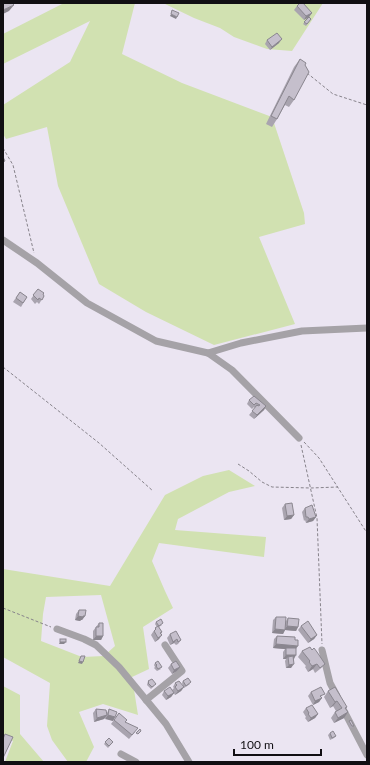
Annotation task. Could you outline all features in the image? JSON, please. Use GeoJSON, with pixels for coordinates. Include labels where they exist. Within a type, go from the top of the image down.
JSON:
{"type":"FeatureCollection","features":[{"type":"Feature","properties":{"kind":"street"},"geometry":{"type":"LineString","coordinates":[[3,240],[36,263],[87,303],[156,341],[208,353],[232,370],[299,438]]}},
{"type":"Feature","properties":{"kind":"street"},"geometry":{"type":"LineString","coordinates":[[208,353],[241,344],[302,331],[367,328]]}},
{"type":"Feature","properties":{"kind":"street"},"geometry":{"type":"LineString","coordinates":[[57,629],[96,645],[119,667],[166,724],[189,762]]}},
{"type":"Feature","properties":{"kind":"street"},"geometry":{"type":"LineString","coordinates":[[146,700],[182,672],[165,645]]}},
{"type":"Feature","properties":{"kind":"street"},"geometry":{"type":"LineString","coordinates":[[322,650],[330,683],[367,755]]}},
{"type":"Feature","properties":{"kind":"street"},"geometry":{"type":"LineString","coordinates":[[121,754],[136,762]]}},
{"type":"Feature","properties":{"kind":"path"},"geometry":{"type":"LineString","coordinates":[[304,70],[333,94],[367,105]]}},
{"type":"Feature","properties":{"kind":"path"},"geometry":{"type":"LineString","coordinates":[[3,148],[13,165],[36,263]]}},
{"type":"Feature","properties":{"kind":"path"},"geometry":{"type":"LineString","coordinates":[[3,367],[98,443],[154,491]]}},
{"type":"Feature","properties":{"kind":"path"},"geometry":{"type":"LineString","coordinates":[[299,438],[319,458],[339,487],[367,533]]}},
{"type":"Feature","properties":{"kind":"path"},"geometry":{"type":"LineString","coordinates":[[299,438],[317,518],[322,650]]}},
{"type":"Feature","properties":{"kind":"path"},"geometry":{"type":"LineString","coordinates":[[238,464],[262,482],[272,487],[339,487]]}},
{"type":"Feature","properties":{"kind":"path"},"geometry":{"type":"LineString","coordinates":[[3,608],[57,629]]}},
{"type":"Feature","properties":{"kind":"green space"},"geometry":{"type":"Polygon","coordinates":[[[64,3],[135,3],[122,54],[182,83],[272,117],[304,213],[305,224],[259,237],[295,324],[214,345],[146,312],[99,284],[58,186],[47,127],[6,139],[3,134],[3,105],[70,62],[90,21],[3,64],[3,34],[64,3]]]}},
{"type":"Feature","properties":{"kind":"green space"},"geometry":{"type":"Polygon","coordinates":[[[163,3],[323,3],[292,51],[267,49],[234,37],[220,28],[194,18],[163,3]]]}},
{"type":"Feature","properties":{"kind":"green space"},"geometry":{"type":"Polygon","coordinates":[[[229,470],[255,486],[229,492],[178,519],[175,530],[266,537],[264,557],[159,543],[152,561],[173,608],[143,627],[149,669],[132,677],[138,715],[103,704],[79,712],[94,747],[86,762],[68,762],[52,740],[47,726],[50,683],[3,657],[3,569],[110,586],[165,495],[203,476],[229,470]],[[101,595],[46,597],[41,641],[82,657],[104,656],[115,646],[101,595]]]}},
{"type":"Feature","properties":{"kind":"green space"},"geometry":{"type":"Polygon","coordinates":[[[3,686],[20,695],[20,734],[44,762],[5,762],[13,741],[3,735],[3,686]]]}},
{"type":"Feature","properties":{"kind":"building"},"geometry":{"type":"Polygon","coordinates":[[[3,3],[12,3],[14,5],[3,10],[3,3]]]}},
{"type":"Feature","properties":{"kind":"building"},"geometry":{"type":"Polygon","coordinates":[[[300,3],[303,3],[312,13],[306,16],[297,6],[300,3]]]}},
{"type":"Feature","properties":{"kind":"building"},"geometry":{"type":"Polygon","coordinates":[[[172,10],[179,13],[177,17],[171,14],[172,10]]]}},
{"type":"Feature","properties":{"kind":"building"},"geometry":{"type":"Polygon","coordinates":[[[309,17],[311,19],[307,24],[304,22],[309,17]]]}},
{"type":"Feature","properties":{"kind":"building"},"geometry":{"type":"Polygon","coordinates":[[[277,33],[282,39],[272,47],[267,40],[277,33]]]}},
{"type":"Feature","properties":{"kind":"building"},"geometry":{"type":"Polygon","coordinates":[[[300,59],[306,63],[305,65],[309,72],[294,100],[289,96],[277,119],[271,116],[300,59]]]}},
{"type":"Feature","properties":{"kind":"building"},"geometry":{"type":"Polygon","coordinates":[[[38,289],[44,293],[42,300],[39,298],[38,300],[33,295],[38,289]]]}},
{"type":"Feature","properties":{"kind":"building"},"geometry":{"type":"Polygon","coordinates":[[[20,292],[27,297],[23,303],[16,298],[20,292]]]}},
{"type":"Feature","properties":{"kind":"building"},"geometry":{"type":"Polygon","coordinates":[[[254,396],[266,406],[257,415],[252,411],[257,405],[260,405],[256,403],[254,405],[249,400],[254,396]]]}},
{"type":"Feature","properties":{"kind":"building"},"geometry":{"type":"Polygon","coordinates":[[[292,503],[294,515],[287,516],[285,504],[292,503]]]}},
{"type":"Feature","properties":{"kind":"building"},"geometry":{"type":"Polygon","coordinates":[[[312,505],[316,517],[309,519],[306,517],[305,508],[312,505]]]}},
{"type":"Feature","properties":{"kind":"building"},"geometry":{"type":"Polygon","coordinates":[[[79,610],[86,610],[85,616],[78,616],[79,610]]]}},
{"type":"Feature","properties":{"kind":"building"},"geometry":{"type":"Polygon","coordinates":[[[276,617],[286,617],[285,630],[275,629],[276,617]]]}},
{"type":"Feature","properties":{"kind":"building"},"geometry":{"type":"Polygon","coordinates":[[[288,618],[299,619],[298,627],[287,626],[288,618]]]}},
{"type":"Feature","properties":{"kind":"building"},"geometry":{"type":"Polygon","coordinates":[[[161,619],[163,623],[159,626],[156,622],[161,619]]]}},
{"type":"Feature","properties":{"kind":"building"},"geometry":{"type":"Polygon","coordinates":[[[308,621],[317,635],[311,639],[301,626],[308,621]]]}},
{"type":"Feature","properties":{"kind":"building"},"geometry":{"type":"Polygon","coordinates":[[[99,623],[103,623],[103,636],[96,636],[96,627],[99,627],[99,623]]]}},
{"type":"Feature","properties":{"kind":"building"},"geometry":{"type":"Polygon","coordinates":[[[158,626],[162,632],[160,633],[162,635],[158,638],[154,631],[158,626]]]}},
{"type":"Feature","properties":{"kind":"building"},"geometry":{"type":"Polygon","coordinates":[[[176,631],[181,640],[178,642],[177,639],[173,642],[170,634],[176,631]]]}},
{"type":"Feature","properties":{"kind":"building"},"geometry":{"type":"Polygon","coordinates":[[[277,636],[295,637],[295,640],[298,640],[298,646],[276,644],[277,636]]]}},
{"type":"Feature","properties":{"kind":"building"},"geometry":{"type":"Polygon","coordinates":[[[60,639],[66,639],[66,642],[60,642],[60,639]]]}},
{"type":"Feature","properties":{"kind":"building"},"geometry":{"type":"Polygon","coordinates":[[[310,647],[312,650],[314,648],[325,664],[320,668],[317,664],[312,666],[302,651],[310,647]]]}},
{"type":"Feature","properties":{"kind":"building"},"geometry":{"type":"Polygon","coordinates":[[[286,648],[296,648],[296,655],[286,655],[286,648]]]}},
{"type":"Feature","properties":{"kind":"building"},"geometry":{"type":"Polygon","coordinates":[[[81,656],[85,656],[83,662],[79,661],[81,656]]]}},
{"type":"Feature","properties":{"kind":"building"},"geometry":{"type":"Polygon","coordinates":[[[293,656],[294,664],[289,665],[288,657],[293,656]]]}},
{"type":"Feature","properties":{"kind":"building"},"geometry":{"type":"Polygon","coordinates":[[[158,661],[162,667],[158,669],[155,663],[158,661]]]}},
{"type":"Feature","properties":{"kind":"building"},"geometry":{"type":"Polygon","coordinates":[[[176,661],[180,667],[174,670],[171,664],[176,661]]]}},
{"type":"Feature","properties":{"kind":"building"},"geometry":{"type":"Polygon","coordinates":[[[188,678],[191,682],[186,686],[183,681],[188,678]]]}},
{"type":"Feature","properties":{"kind":"building"},"geometry":{"type":"Polygon","coordinates":[[[152,679],[156,684],[152,687],[148,681],[152,679]]]}},
{"type":"Feature","properties":{"kind":"building"},"geometry":{"type":"Polygon","coordinates":[[[179,681],[184,687],[178,691],[175,687],[177,685],[175,683],[179,681]]]}},
{"type":"Feature","properties":{"kind":"building"},"geometry":{"type":"Polygon","coordinates":[[[170,687],[174,693],[168,696],[164,691],[170,687]]]}},
{"type":"Feature","properties":{"kind":"building"},"geometry":{"type":"Polygon","coordinates":[[[321,687],[325,694],[320,696],[322,698],[315,701],[311,692],[321,687]]]}},
{"type":"Feature","properties":{"kind":"building"},"geometry":{"type":"Polygon","coordinates":[[[335,687],[347,707],[345,708],[348,712],[338,718],[335,712],[342,708],[337,701],[335,702],[328,691],[335,687]]]}},
{"type":"Feature","properties":{"kind":"building"},"geometry":{"type":"Polygon","coordinates":[[[312,705],[318,714],[311,718],[306,708],[312,705]]]}},
{"type":"Feature","properties":{"kind":"building"},"geometry":{"type":"Polygon","coordinates":[[[96,709],[106,710],[107,715],[97,718],[96,709]]]}},
{"type":"Feature","properties":{"kind":"building"},"geometry":{"type":"Polygon","coordinates":[[[109,709],[117,712],[115,717],[108,715],[109,709]]]}},
{"type":"Feature","properties":{"kind":"building"},"geometry":{"type":"Polygon","coordinates":[[[119,713],[127,720],[125,722],[138,728],[132,735],[114,720],[119,713]]]}},
{"type":"Feature","properties":{"kind":"building"},"geometry":{"type":"Polygon","coordinates":[[[351,720],[354,726],[352,726],[349,721],[351,720]]]}},
{"type":"Feature","properties":{"kind":"building"},"geometry":{"type":"Polygon","coordinates":[[[140,729],[141,731],[138,734],[136,733],[140,729]]]}},
{"type":"Feature","properties":{"kind":"building"},"geometry":{"type":"Polygon","coordinates":[[[333,731],[336,736],[332,738],[330,733],[333,731]]]}},
{"type":"Feature","properties":{"kind":"building"},"geometry":{"type":"Polygon","coordinates":[[[5,734],[13,737],[3,758],[3,739],[5,734]]]}},
{"type":"Feature","properties":{"kind":"building"},"geometry":{"type":"Polygon","coordinates":[[[109,738],[113,742],[109,746],[105,742],[109,738]]]}}]}
